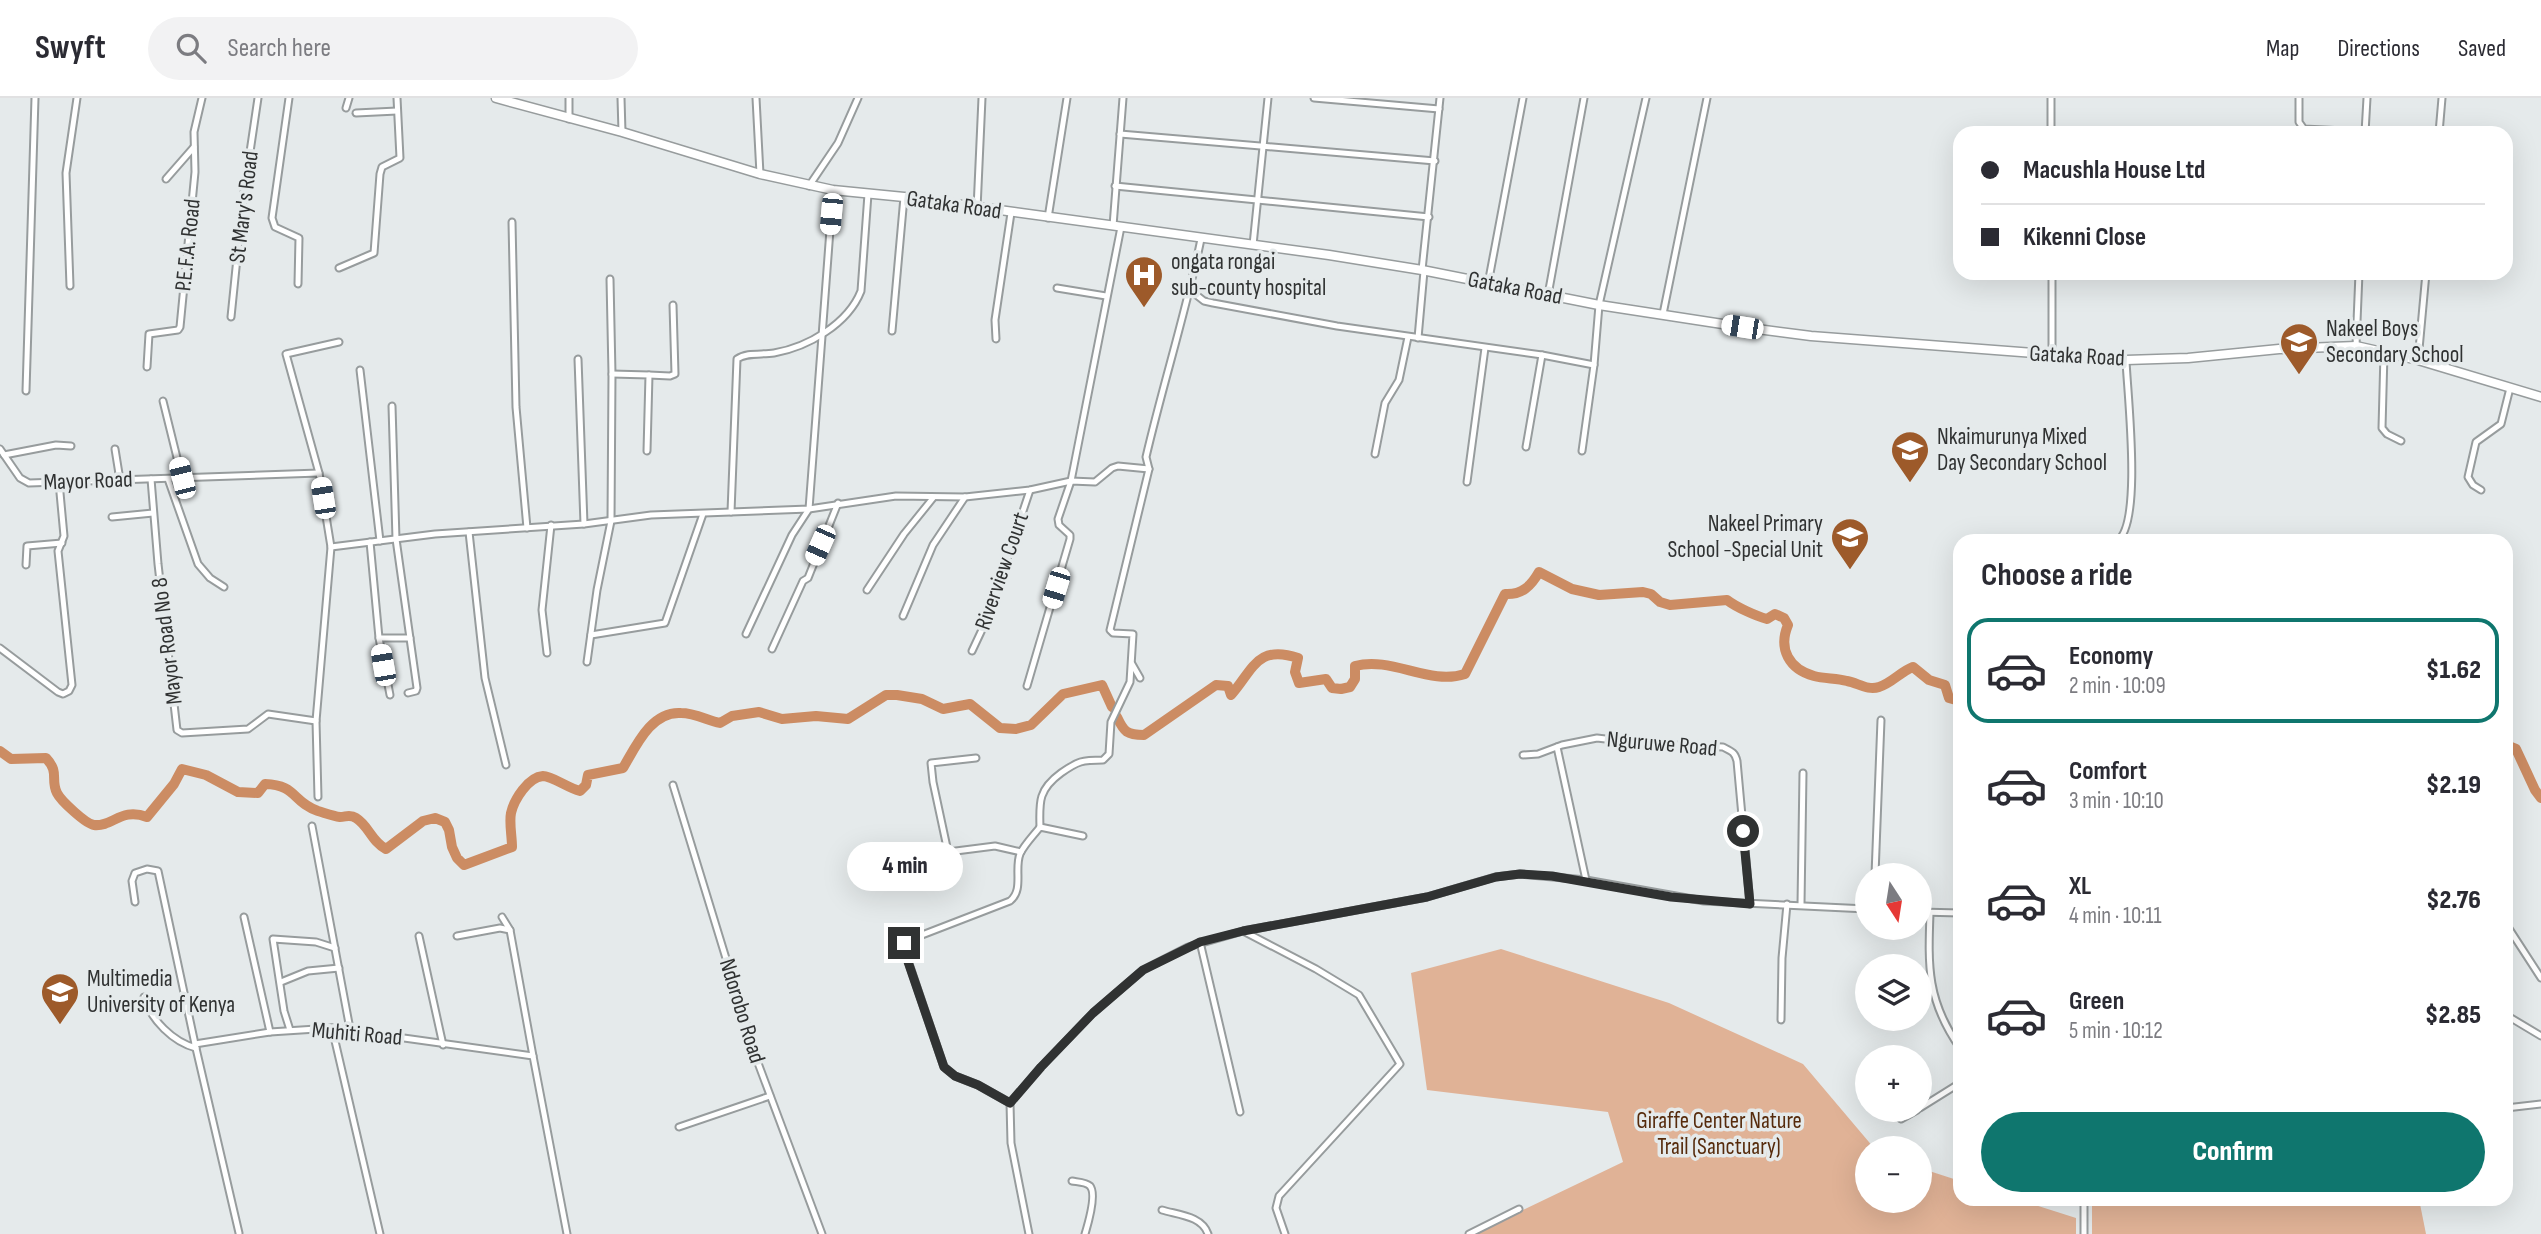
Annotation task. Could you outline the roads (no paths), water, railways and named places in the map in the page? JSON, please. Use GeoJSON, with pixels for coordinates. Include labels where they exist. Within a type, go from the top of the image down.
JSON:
{"type":"FeatureCollection","features":[{"type":"Feature","properties":{"kind":"street"},"geometry":{"type":"LineString","coordinates":[[26,391],[35,98]]}},
{"type":"Feature","properties":{"kind":"street"},"geometry":{"type":"LineString","coordinates":[[70,286],[66,173],[77,98]]}},
{"type":"Feature","properties":{"kind":"street","name":"P.E.F.A. Road"},"geometry":{"type":"LineString","coordinates":[[147,367],[149,334],[178,330],[180,327],[195,172],[194,132],[202,98]]}},
{"type":"Feature","properties":{"kind":"street","name":"St Mary's Road"},"geometry":{"type":"LineString","coordinates":[[231,317],[243,199],[258,98]]}},
{"type":"Feature","properties":{"kind":"street"},"geometry":{"type":"LineString","coordinates":[[289,98],[272,218],[275,227],[299,238],[298,285]]}},
{"type":"Feature","properties":{"kind":"street"},"geometry":{"type":"LineString","coordinates":[[346,108],[349,98]]}},
{"type":"Feature","properties":{"kind":"street"},"geometry":{"type":"LineString","coordinates":[[339,268],[374,253],[380,174],[382,167],[400,158],[397,98]]}},
{"type":"Feature","properties":{"kind":"street","name":"Gataka Road"},"geometry":{"type":"LineString","coordinates":[[496,98],[809,186],[1117,226],[1423,270],[1599,304],[1811,336],[2126,360],[2357,346],[2418,360],[2541,397]]}},
{"type":"Feature","properties":{"kind":"street"},"geometry":{"type":"LineString","coordinates":[[569,98],[569,119]]}},
{"type":"Feature","properties":{"kind":"street"},"geometry":{"type":"LineString","coordinates":[[621,98],[622,132]]}},
{"type":"Feature","properties":{"kind":"street"},"geometry":{"type":"LineString","coordinates":[[756,98],[760,174]]}},
{"type":"Feature","properties":{"kind":"street"},"geometry":{"type":"LineString","coordinates":[[809,186],[838,143],[858,98]]}},
{"type":"Feature","properties":{"kind":"street"},"geometry":{"type":"LineString","coordinates":[[976,209],[982,98]]}},
{"type":"Feature","properties":{"kind":"street"},"geometry":{"type":"LineString","coordinates":[[1048,218],[1067,98]]}},
{"type":"Feature","properties":{"kind":"street"},"geometry":{"type":"LineString","coordinates":[[1027,686],[1070,539],[1070,535],[1059,525],[1058,519],[1071,481],[1117,226],[1115,186],[1123,98]]}},
{"type":"Feature","properties":{"kind":"street"},"geometry":{"type":"LineString","coordinates":[[1253,245],[1268,98]]}},
{"type":"Feature","properties":{"kind":"street"},"geometry":{"type":"LineString","coordinates":[[1314,98],[1440,109]]}},
{"type":"Feature","properties":{"kind":"street"},"geometry":{"type":"LineString","coordinates":[[1418,338],[1440,98]]}},
{"type":"Feature","properties":{"kind":"street"},"geometry":{"type":"LineString","coordinates":[[1488,284],[1523,98]]}},
{"type":"Feature","properties":{"kind":"street"},"geometry":{"type":"LineString","coordinates":[[1548,295],[1584,98]]}},
{"type":"Feature","properties":{"kind":"street"},"geometry":{"type":"LineString","coordinates":[[1582,451],[1599,304],[1646,98]]}},
{"type":"Feature","properties":{"kind":"street"},"geometry":{"type":"LineString","coordinates":[[1663,314],[1707,98]]}},
{"type":"Feature","properties":{"kind":"street"},"geometry":{"type":"LineString","coordinates":[[2051,98],[2051,126]]}},
{"type":"Feature","properties":{"kind":"street"},"geometry":{"type":"LineString","coordinates":[[2299,98],[2299,122],[2302,126]]}},
{"type":"Feature","properties":{"kind":"street"},"geometry":{"type":"LineString","coordinates":[[2365,126],[2367,98]]}},
{"type":"Feature","properties":{"kind":"street"},"geometry":{"type":"LineString","coordinates":[[2440,126],[2442,98]]}},
{"type":"Feature","properties":{"kind":"street"},"geometry":{"type":"LineString","coordinates":[[356,113],[397,111]]}},
{"type":"Feature","properties":{"kind":"street"},"geometry":{"type":"LineString","coordinates":[[1120,134],[1435,161]]}},
{"type":"Feature","properties":{"kind":"street"},"geometry":{"type":"LineString","coordinates":[[166,179],[194,147]]}},
{"type":"Feature","properties":{"kind":"street"},"geometry":{"type":"LineString","coordinates":[[1115,186],[1429,217]]}},
{"type":"Feature","properties":{"kind":"street"},"geometry":{"type":"LineString","coordinates":[[746,634],[792,535],[809,509],[833,190]]}},
{"type":"Feature","properties":{"kind":"street"},"geometry":{"type":"LineString","coordinates":[[731,512],[737,359],[744,355],[785,350],[821,336],[857,302],[861,291],[868,194]]}},
{"type":"Feature","properties":{"kind":"street"},"geometry":{"type":"LineString","coordinates":[[892,331],[904,197]]}},
{"type":"Feature","properties":{"kind":"street"},"geometry":{"type":"LineString","coordinates":[[996,339],[995,320],[1011,213]]}},
{"type":"Feature","properties":{"kind":"street"},"geometry":{"type":"LineString","coordinates":[[512,222],[517,419],[527,528]]}},
{"type":"Feature","properties":{"kind":"street"},"geometry":{"type":"LineString","coordinates":[[1010,1103],[955,1076],[944,1067],[904,946],[909,940],[1016,897],[1017,868],[1021,852],[1040,827],[1041,796],[1049,782],[1079,761],[1102,760],[1109,754],[1111,722],[1129,688],[1134,640],[1132,633],[1113,633],[1110,630],[1149,469],[1146,457],[1201,239]]}},
{"type":"Feature","properties":{"kind":"street"},"geometry":{"type":"LineString","coordinates":[[587,662],[597,590],[611,521],[610,279]]}},
{"type":"Feature","properties":{"kind":"street"},"geometry":{"type":"LineString","coordinates":[[2052,280],[2052,355]]}},
{"type":"Feature","properties":{"kind":"street"},"geometry":{"type":"LineString","coordinates":[[2357,346],[2359,280]]}},
{"type":"Feature","properties":{"kind":"street"},"geometry":{"type":"LineString","coordinates":[[2418,360],[2425,280]]}},
{"type":"Feature","properties":{"kind":"street"},"geometry":{"type":"LineString","coordinates":[[1057,288],[1106,296]]}},
{"type":"Feature","properties":{"kind":"street"},"geometry":{"type":"LineString","coordinates":[[1190,290],[1204,301],[1213,303],[1408,337],[1542,355],[1594,365]]}},
{"type":"Feature","properties":{"kind":"street"},"geometry":{"type":"LineString","coordinates":[[612,374],[675,374],[673,305]]}},
{"type":"Feature","properties":{"kind":"street"},"geometry":{"type":"LineString","coordinates":[[1375,454],[1382,411],[1387,397],[1399,380],[1408,337]]}},
{"type":"Feature","properties":{"kind":"street"},"geometry":{"type":"LineString","coordinates":[[318,797],[316,721],[331,547],[319,472],[286,354],[339,342]]}},
{"type":"Feature","properties":{"kind":"street"},"geometry":{"type":"LineString","coordinates":[[1468,482],[1485,348]]}},
{"type":"Feature","properties":{"kind":"street"},"geometry":{"type":"LineString","coordinates":[[2384,353],[2382,428],[2387,434],[2401,441]]}},
{"type":"Feature","properties":{"kind":"street"},"geometry":{"type":"LineString","coordinates":[[1526,447],[1542,355]]}},
{"type":"Feature","properties":{"kind":"street"},"geometry":{"type":"LineString","coordinates":[[578,359],[584,523]]}},
{"type":"Feature","properties":{"kind":"street"},"geometry":{"type":"LineString","coordinates":[[2124,534],[2130,519],[2132,491],[2126,360]]}},
{"type":"Feature","properties":{"kind":"street"},"geometry":{"type":"LineString","coordinates":[[360,370],[380,541]]}},
{"type":"Feature","properties":{"kind":"street"},"geometry":{"type":"LineString","coordinates":[[648,451],[649,374]]}},
{"type":"Feature","properties":{"kind":"street"},"geometry":{"type":"LineString","coordinates":[[2481,490],[2473,485],[2468,477],[2474,447],[2479,439],[2501,424],[2510,388]]}},
{"type":"Feature","properties":{"kind":"street"},"geometry":{"type":"LineString","coordinates":[[163,401],[182,478]]}},
{"type":"Feature","properties":{"kind":"street"},"geometry":{"type":"LineString","coordinates":[[392,406],[396,539],[417,690],[408,693]]}},
{"type":"Feature","properties":{"kind":"street"},"geometry":{"type":"LineString","coordinates":[[2,452],[56,444],[71,446]]}},
{"type":"Feature","properties":{"kind":"street"},"geometry":{"type":"LineString","coordinates":[[114,449],[120,480]]}},
{"type":"Feature","properties":{"kind":"street","name":"Mayor Road"},"geometry":{"type":"LineString","coordinates":[[2,452],[24,481],[168,479],[319,472]]}},
{"type":"Feature","properties":{"kind":"street"},"geometry":{"type":"LineString","coordinates":[[331,547],[651,515],[809,509],[896,496],[965,497],[1030,490],[1071,481],[1095,482],[1118,466],[1149,469]]}},
{"type":"Feature","properties":{"kind":"street","name":"Mayor Road No 8"},"geometry":{"type":"LineString","coordinates":[[151,479],[177,730],[182,733],[247,729],[268,714],[316,721]]}},
{"type":"Feature","properties":{"kind":"street"},"geometry":{"type":"LineString","coordinates":[[168,479],[198,564],[210,578],[224,587]]}},
{"type":"Feature","properties":{"kind":"street"},"geometry":{"type":"LineString","coordinates":[[0,648],[58,692],[63,694],[69,691],[72,685],[58,551],[64,536],[59,482]]}},
{"type":"Feature","properties":{"kind":"street","name":"Riverview Court"},"geometry":{"type":"LineString","coordinates":[[972,651],[991,608],[1030,490]]}},
{"type":"Feature","properties":{"kind":"street"},"geometry":{"type":"LineString","coordinates":[[903,616],[933,545],[965,497]]}},
{"type":"Feature","properties":{"kind":"street"},"geometry":{"type":"LineString","coordinates":[[867,590],[904,534],[933,498]]}},
{"type":"Feature","properties":{"kind":"street"},"geometry":{"type":"LineString","coordinates":[[772,649],[803,581],[807,578],[839,503]]}},
{"type":"Feature","properties":{"kind":"street"},"geometry":{"type":"LineString","coordinates":[[112,517],[153,513]]}},
{"type":"Feature","properties":{"kind":"street"},"geometry":{"type":"LineString","coordinates":[[591,635],[665,622],[703,514]]}},
{"type":"Feature","properties":{"kind":"street"},"geometry":{"type":"LineString","coordinates":[[547,653],[542,610],[551,525]]}},
{"type":"Feature","properties":{"kind":"street"},"geometry":{"type":"LineString","coordinates":[[469,532],[485,678],[506,765]]}},
{"type":"Feature","properties":{"kind":"street"},"geometry":{"type":"LineString","coordinates":[[370,541],[379,638],[390,695]]}},
{"type":"Feature","properties":{"kind":"street"},"geometry":{"type":"LineString","coordinates":[[26,565],[27,545],[62,543]]}},
{"type":"Feature","properties":{"kind":"street"},"geometry":{"type":"LineString","coordinates":[[379,638],[410,638]]}},
{"type":"Feature","properties":{"kind":"street"},"geometry":{"type":"LineString","coordinates":[[1132,664],[1140,678]]}},
{"type":"Feature","properties":{"kind":"street"},"geometry":{"type":"LineString","coordinates":[[1875,863],[1881,720]]}},
{"type":"Feature","properties":{"kind":"street","name":"Nguruwe Road"},"geometry":{"type":"LineString","coordinates":[[1523,755],[1538,754],[1597,738],[1648,744],[1723,747],[1736,754],[1750,904]]}},
{"type":"Feature","properties":{"kind":"street"},"geometry":{"type":"LineString","coordinates":[[1557,747],[1586,880]]}},
{"type":"Feature","properties":{"kind":"street"},"geometry":{"type":"LineString","coordinates":[[976,758],[931,763],[948,852],[995,846],[1021,852]]}},
{"type":"Feature","properties":{"kind":"street"},"geometry":{"type":"LineString","coordinates":[[1801,904],[1803,773]]}},
{"type":"Feature","properties":{"kind":"street","name":"Ndorobo Road"},"geometry":{"type":"LineString","coordinates":[[673,785],[758,1063],[821,1234]]}},
{"type":"Feature","properties":{"kind":"street"},"geometry":{"type":"LineString","coordinates":[[312,826],[350,1029]]}},
{"type":"Feature","properties":{"kind":"street"},"geometry":{"type":"LineString","coordinates":[[1040,827],[1083,836]]}},
{"type":"Feature","properties":{"kind":"street"},"geometry":{"type":"LineString","coordinates":[[135,902],[132,881],[135,873],[148,869],[158,871],[195,1046],[239,1233]]}},
{"type":"Feature","properties":{"kind":"street"},"geometry":{"type":"LineString","coordinates":[[1029,1234],[1011,1143],[1010,1103],[1093,1013],[1143,970],[1200,942],[1243,931],[1427,897],[1496,877],[1520,874],[1586,880],[1671,897],[1750,904],[1855,908]]}},
{"type":"Feature","properties":{"kind":"street"},"geometry":{"type":"LineString","coordinates":[[1781,1020],[1782,958],[1787,904]]}},
{"type":"Feature","properties":{"kind":"street"},"geometry":{"type":"LineString","coordinates":[[1932,913],[1953,913]]}},
{"type":"Feature","properties":{"kind":"street"},"geometry":{"type":"LineString","coordinates":[[502,916],[510,930],[567,1234]]}},
{"type":"Feature","properties":{"kind":"street"},"geometry":{"type":"LineString","coordinates":[[244,917],[270,1032]]}},
{"type":"Feature","properties":{"kind":"street"},"geometry":{"type":"LineString","coordinates":[[457,936],[500,928],[510,930]]}},
{"type":"Feature","properties":{"kind":"street"},"geometry":{"type":"LineString","coordinates":[[1243,931],[1359,995],[1400,1065],[1279,1196],[1276,1208],[1285,1234]]}},
{"type":"Feature","properties":{"kind":"street"},"geometry":{"type":"LineString","coordinates":[[2513,935],[2541,978]]}},
{"type":"Feature","properties":{"kind":"street"},"geometry":{"type":"LineString","coordinates":[[419,936],[443,1045]]}},
{"type":"Feature","properties":{"kind":"street"},"geometry":{"type":"LineString","coordinates":[[290,1030],[284,1011],[273,939],[316,942],[335,948]]}},
{"type":"Feature","properties":{"kind":"street"},"geometry":{"type":"LineString","coordinates":[[1929,940],[1928,963],[1932,990],[1953,1036]]}},
{"type":"Feature","properties":{"kind":"street"},"geometry":{"type":"LineString","coordinates":[[1200,942],[1240,1112]]}},
{"type":"Feature","properties":{"kind":"street"},"geometry":{"type":"LineString","coordinates":[[281,982],[308,971],[338,968]]}},
{"type":"Feature","properties":{"kind":"street"},"geometry":{"type":"LineString","coordinates":[[145,997],[152,1014],[167,1031],[178,1041],[195,1046]]}},
{"type":"Feature","properties":{"kind":"street"},"geometry":{"type":"LineString","coordinates":[[2513,1019],[2541,1036]]}},
{"type":"Feature","properties":{"kind":"street"},"geometry":{"type":"LineString","coordinates":[[332,1028],[380,1234]]}},
{"type":"Feature","properties":{"kind":"street","name":"Muhiti Road"},"geometry":{"type":"LineString","coordinates":[[195,1046],[270,1032],[332,1028],[533,1056]]}},
{"type":"Feature","properties":{"kind":"street"},"geometry":{"type":"LineString","coordinates":[[1932,1100],[1953,1087]]}},
{"type":"Feature","properties":{"kind":"street"},"geometry":{"type":"LineString","coordinates":[[679,1127],[770,1096]]}},
{"type":"Feature","properties":{"kind":"street"},"geometry":{"type":"LineString","coordinates":[[2513,1107],[2541,1104]]}},
{"type":"Feature","properties":{"kind":"street"},"geometry":{"type":"LineString","coordinates":[[1072,1181],[1090,1186],[1093,1193],[1086,1234]]}},
{"type":"Feature","properties":{"kind":"street"},"geometry":{"type":"LineString","coordinates":[[2084,1206],[2084,1234]]}},
{"type":"Feature","properties":{"kind":"street"},"geometry":{"type":"LineString","coordinates":[[1469,1234],[1519,1209]]}},
{"type":"Feature","properties":{"kind":"street"},"geometry":{"type":"LineString","coordinates":[[1162,1210],[1199,1220],[1208,1234]]}},
{"type":"Feature","properties":{"kind":"waterway"},"geometry":{"type":"LineString","coordinates":[[1117,717],[1127,732],[1144,735],[1216,685],[1228,686],[1231,695],[1257,662],[1273,654],[1298,658],[1295,672],[1299,683],[1326,679],[1332,688],[1341,689],[1350,687],[1355,679],[1355,666],[1369,664],[1438,676],[1465,674],[1505,594],[1525,589],[1539,572],[1572,589],[1599,595],[1643,592],[1670,605],[1727,600],[1767,619],[1775,614],[1784,618],[1788,625],[1784,642],[1788,657],[1805,673],[1875,688],[1913,667],[1929,680],[1945,685],[1949,698],[1953,699]]}},
{"type":"Feature","properties":{"kind":"waterway"},"geometry":{"type":"LineString","coordinates":[[0,751],[11,759],[46,758],[53,768],[59,797],[80,817],[94,825],[130,814],[147,817],[174,784],[182,769],[206,775],[238,792],[258,793],[265,784],[283,787],[318,811],[337,817],[356,818],[386,849],[423,821],[435,818],[445,822],[452,847],[464,865],[512,847],[511,813],[518,796],[532,780],[543,776],[580,791],[586,785],[588,775],[623,768],[639,740],[653,724],[670,714],[691,714],[720,723],[732,716],[759,712],[782,719],[816,716],[848,719],[886,695],[897,695],[922,699],[943,709],[970,704],[1000,728],[1016,729],[1031,725],[1063,694],[1102,685],[1112,707]]}},
{"type":"Feature","properties":{"kind":"waterway"},"geometry":{"type":"LineString","coordinates":[[2513,748],[2541,798]]}},
{"type":"Feature","properties":{"kind":"place","name":"ongata rongai sub-county hospital"},"geometry":{"type":"Point","coordinates":[1144,309]}},
{"type":"Feature","properties":{"kind":"place","name":"Nakeel Boys Secondary School"},"geometry":{"type":"Point","coordinates":[2299,376]}},
{"type":"Feature","properties":{"kind":"place","name":"Nkaimurunya Mixed Day Secondary School"},"geometry":{"type":"Point","coordinates":[1910,484]}},
{"type":"Feature","properties":{"kind":"place","name":"Nakeel Primary School -Special Unit"},"geometry":{"type":"Point","coordinates":[1850,571]}},
{"type":"Feature","properties":{"kind":"place","name":"Multimedia University of Kenya"},"geometry":{"type":"Point","coordinates":[60,1026]}},
{"type":"Feature","properties":{"kind":"park label","name":"Giraffe Center Nature Trail (Sanctuary)"},"geometry":{"type":"Point","coordinates":[1719,1134]}}]}
